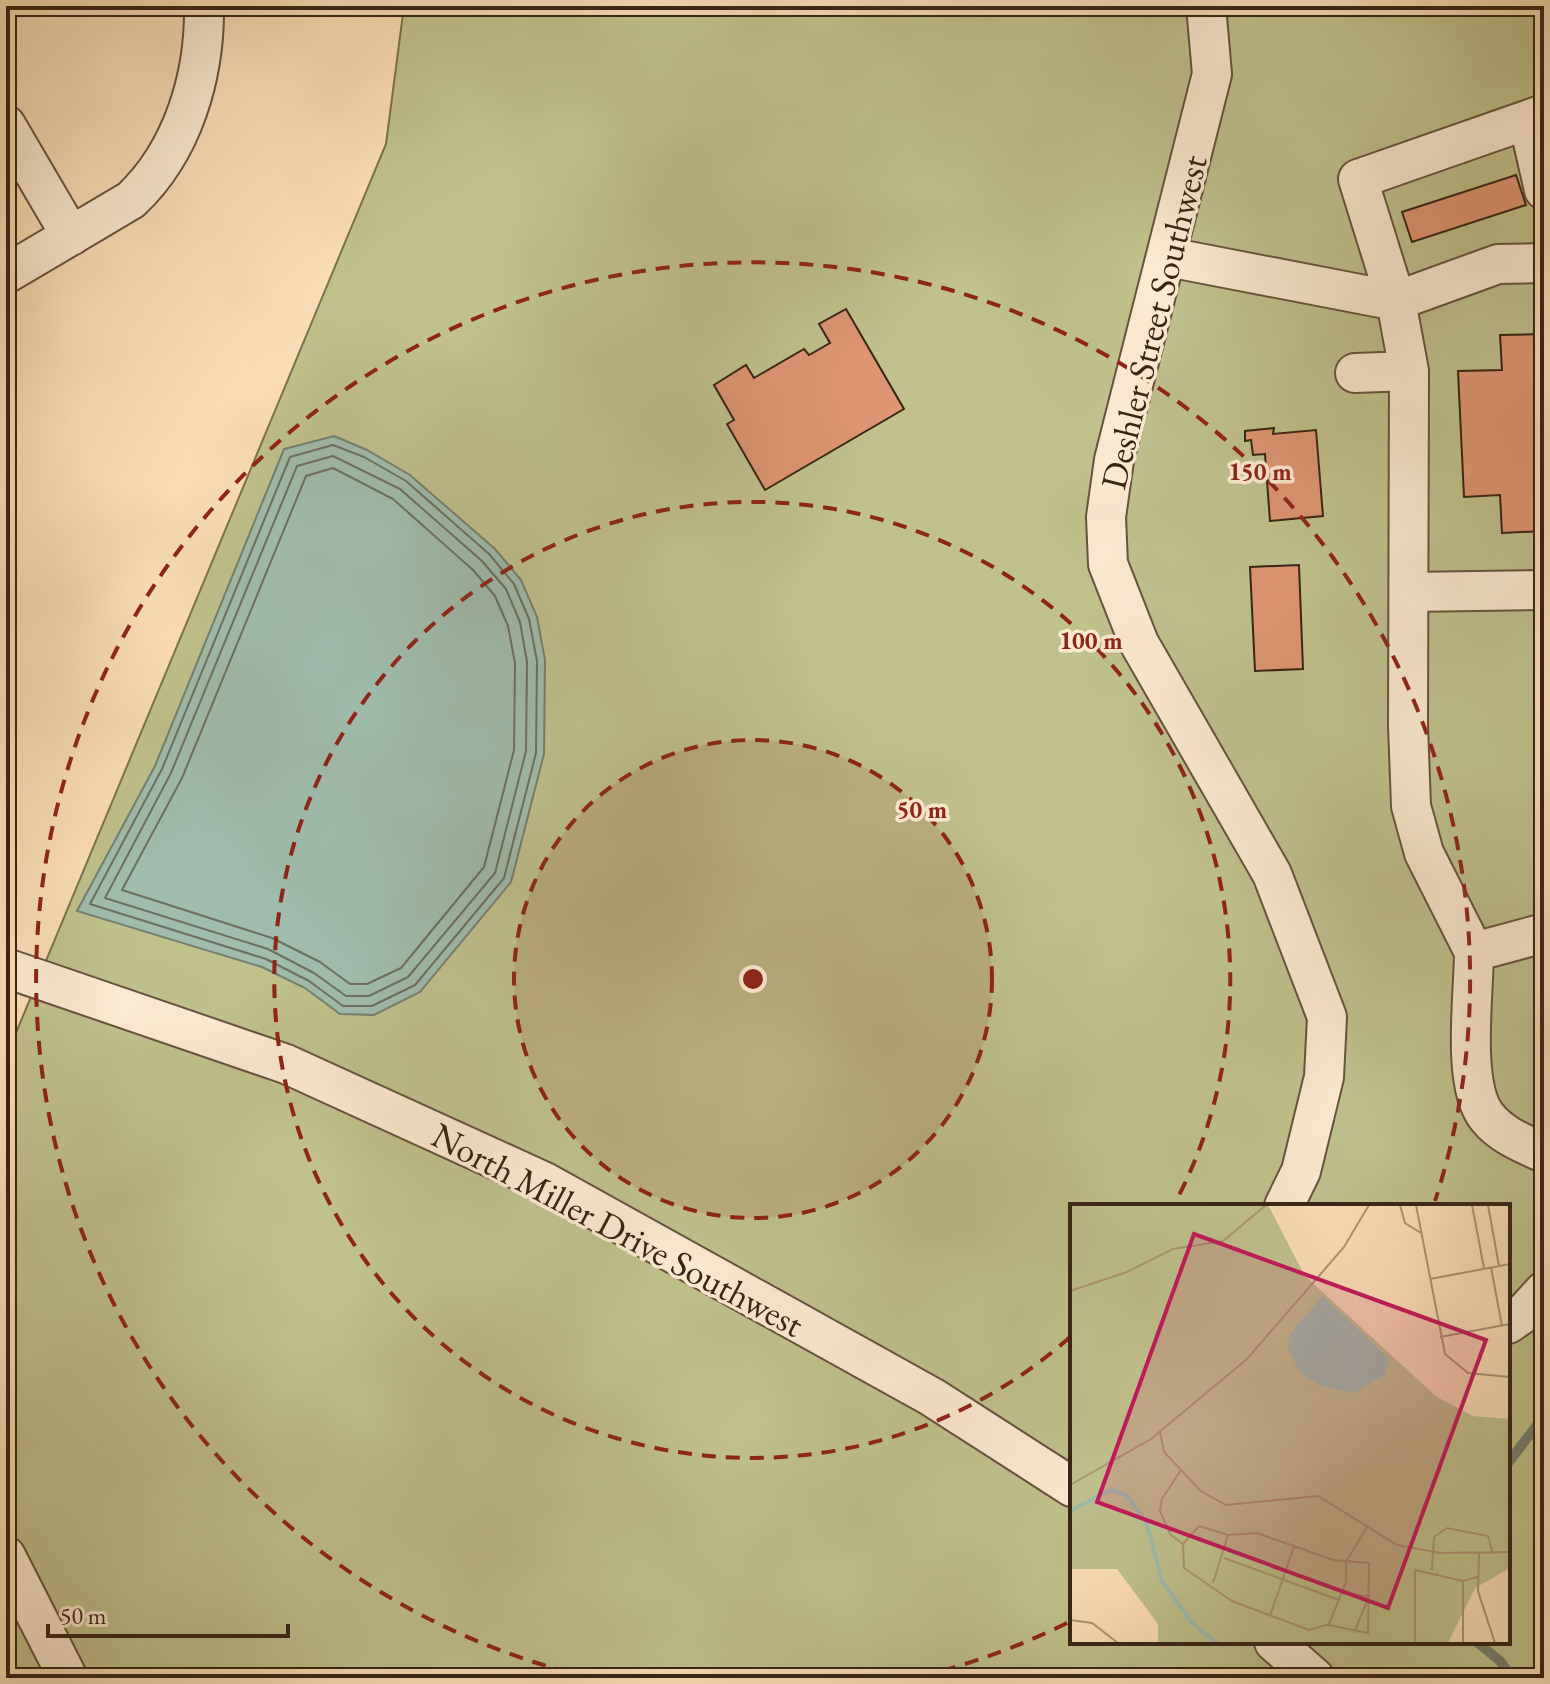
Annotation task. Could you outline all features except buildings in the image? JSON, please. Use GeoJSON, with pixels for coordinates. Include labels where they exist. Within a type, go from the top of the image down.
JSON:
{"type":"FeatureCollection","features":[{"type":"Feature","properties":{"kind":"street"},"geometry":{"type":"LineString","coordinates":[[6,274],[131,200],[161,165],[184,119],[194,89],[201,59],[204,6]]}},
{"type":"Feature","properties":{"kind":"street","name":"Deshler Street Southwest"},"geometry":{"type":"LineString","coordinates":[[1206,6],[1212,74],[1114,460],[1106,517],[1108,564],[1139,643],[1272,874],[1327,1017],[1324,1077],[1301,1171],[1285,1204]]}},
{"type":"Feature","properties":{"kind":"street"},"geometry":{"type":"LineString","coordinates":[[1544,190],[1539,118],[1358,179],[1396,301],[1409,371],[1411,806],[1424,853],[1474,952],[1473,1086],[1486,1116],[1513,1139],[1544,1153]]}},
{"type":"Feature","properties":{"kind":"street"},"geometry":{"type":"LineString","coordinates":[[6,125],[71,236]]}},
{"type":"Feature","properties":{"kind":"street"},"geometry":{"type":"LineString","coordinates":[[1168,257],[1396,301],[1498,264],[1544,263]]}},
{"type":"Feature","properties":{"kind":"street"},"geometry":{"type":"LineString","coordinates":[[1355,373],[1409,371]]}},
{"type":"Feature","properties":{"kind":"street"},"geometry":{"type":"LineString","coordinates":[[1410,592],[1544,590]]}},
{"type":"Feature","properties":{"kind":"street"},"geometry":{"type":"LineString","coordinates":[[1474,952],[1544,933]]}},
{"type":"Feature","properties":{"kind":"street","name":"North Miller Drive Southwest"},"geometry":{"type":"LineString","coordinates":[[6,968],[286,1064],[545,1182],[932,1397],[1070,1486]]}},
{"type":"Feature","properties":{"kind":"street"},"geometry":{"type":"LineString","coordinates":[[1510,1323],[1524,1313],[1544,1291]]}},
{"type":"Feature","properties":{"kind":"street"},"geometry":{"type":"LineString","coordinates":[[6,1556],[68,1678]]}},
{"type":"Feature","properties":{"kind":"street"},"geometry":{"type":"LineString","coordinates":[[1276,1644],[1315,1678]]}},
{"type":"Feature","properties":{"kind":"green space"},"geometry":{"type":"Polygon","coordinates":[[[404,6],[1544,6],[1544,1678],[6,1678],[6,1048],[13,1040],[386,144],[404,6]]]}},
{"type":"Feature","properties":{"kind":"water"},"geometry":{"type":"Polygon","coordinates":[[[334,436],[367,450],[410,475],[495,549],[521,580],[537,617],[545,660],[544,754],[511,882],[420,992],[374,1015],[340,1014],[305,988],[262,967],[77,911],[155,766],[284,449],[334,436]]]}},
{"type":"Feature","properties":{"kind":"waterway"},"geometry":{"type":"LineString","coordinates":[[1510,1460],[1544,1416]]}},
{"type":"Feature","properties":{"kind":"waterway"},"geometry":{"type":"LineString","coordinates":[[1479,1644],[1500,1661],[1512,1678]]}}]}
